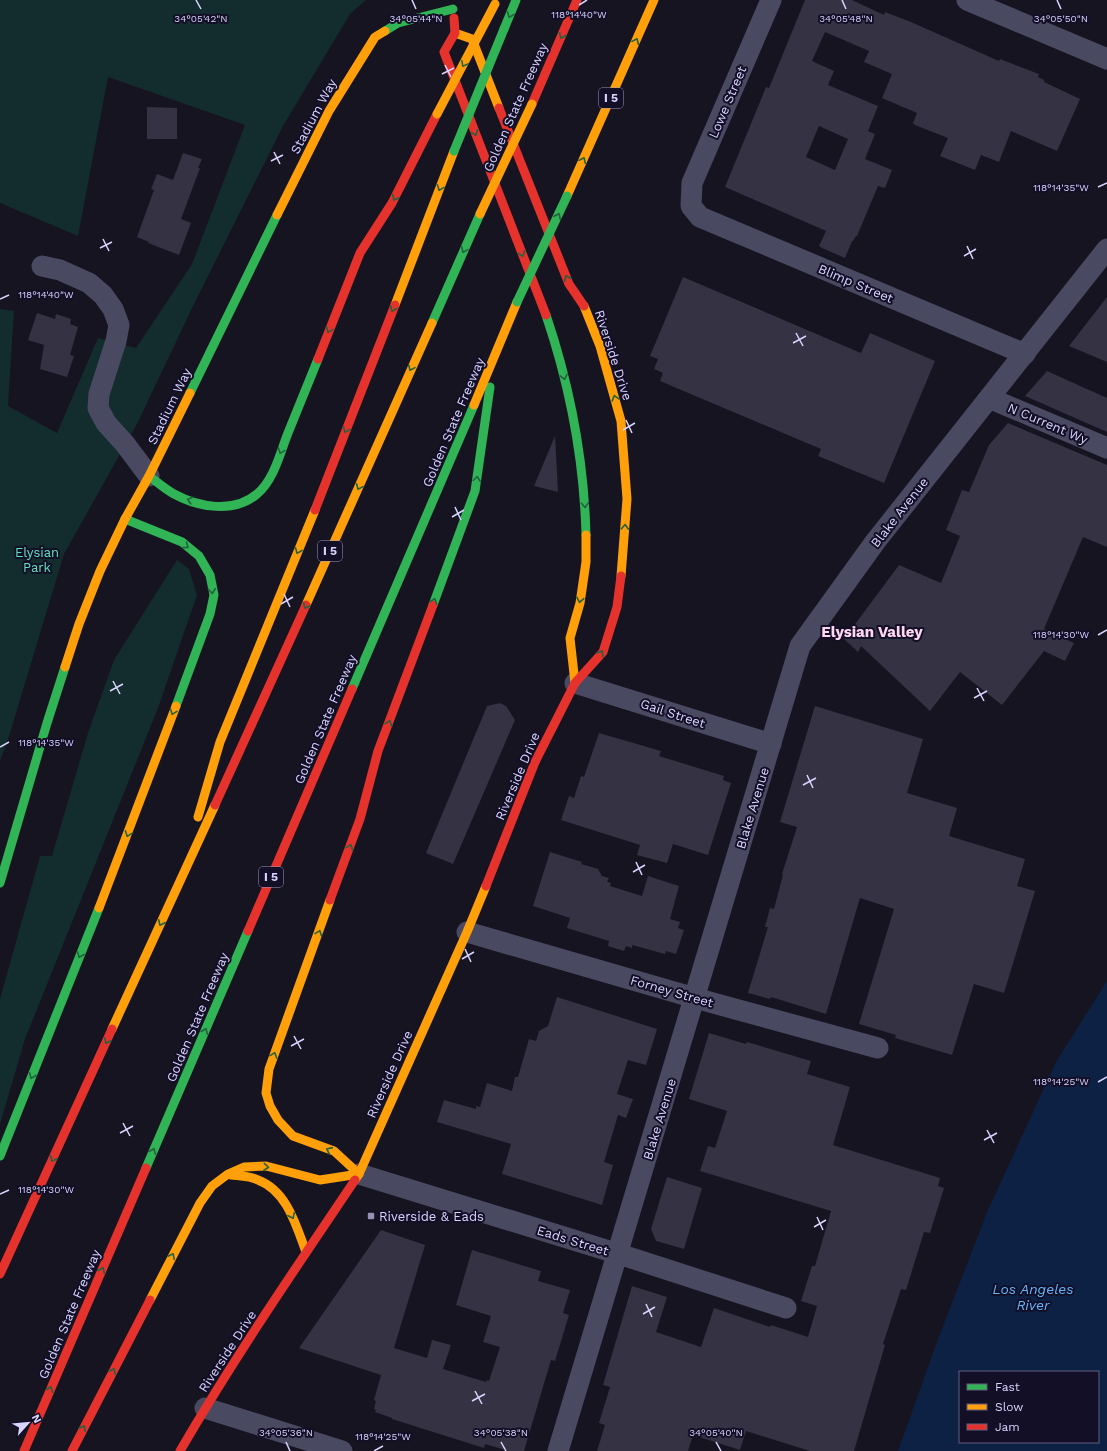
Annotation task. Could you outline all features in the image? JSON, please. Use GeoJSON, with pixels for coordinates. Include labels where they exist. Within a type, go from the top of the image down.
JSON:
{"type":"FeatureCollection","features":[{"type":"Feature","properties":{"kind":"main road"},"geometry":{"type":"LineString","coordinates":[[177,887],[220,742],[325,486],[454,152],[516,0]]}},
{"type":"Feature","properties":{"kind":"main road","name":"Golden State Freeway"},"geometry":{"type":"LineString","coordinates":[[0,1274],[260,709],[480,214],[532,104],[577,0]]}},
{"type":"Feature","properties":{"kind":"main road","name":"Golden State Freeway"},"geometry":{"type":"LineString","coordinates":[[24,1451],[494,359],[517,302],[567,196],[654,0]]}},
{"type":"Feature","properties":{"kind":"main road"},"geometry":{"type":"LineString","coordinates":[[149,476],[172,493],[181,497],[208,506],[228,506],[244,502],[256,495],[271,476],[360,253],[392,203],[496,2]]}},
{"type":"Feature","properties":{"kind":"main road"},"geometry":{"type":"LineString","coordinates":[[451,4],[455,33],[444,52],[546,316],[561,363],[575,428],[585,503],[586,562],[580,603],[570,638],[575,682]]}},
{"type":"Feature","properties":{"kind":"main road","name":"Stadium Way"},"geometry":{"type":"LineString","coordinates":[[0,883],[46,722],[79,624],[100,571],[125,519],[149,476],[329,111],[356,65],[375,37],[398,23],[451,4]]}},
{"type":"Feature","properties":{"kind":"main road","name":"Riverside Drive"},"geometry":{"type":"LineString","coordinates":[[180,1451],[205,1408],[306,1252],[360,1174],[467,932],[535,762],[575,682],[603,652],[617,607],[623,556],[626,499],[621,421],[600,346],[583,303],[569,284],[472,39],[455,33]]}},
{"type":"Feature","properties":{"kind":"main road"},"geometry":{"type":"LineString","coordinates":[[360,1174],[334,1151],[293,1136],[278,1120],[270,1106],[266,1093],[269,1069],[360,819],[378,751],[475,491],[494,359]]}},
{"type":"Feature","properties":{"kind":"main road"},"geometry":{"type":"LineString","coordinates":[[0,1156],[104,897],[210,614],[214,595],[210,575],[199,556],[182,542],[125,519]]}},
{"type":"Feature","properties":{"kind":"main road"},"geometry":{"type":"LineString","coordinates":[[72,1451],[200,1203],[212,1186],[228,1174],[244,1167],[266,1166],[320,1180],[360,1174]]}},
{"type":"Feature","properties":{"kind":"main road"},"geometry":{"type":"LineString","coordinates":[[228,1174],[259,1180],[272,1188],[284,1201],[292,1214],[306,1252]]}},
{"type":"Feature","properties":{"kind":"street","name":"Lowe Street"},"geometry":{"type":"LineString","coordinates":[[691,206],[692,183],[771,0]]}},
{"type":"Feature","properties":{"kind":"street"},"geometry":{"type":"LineString","coordinates":[[967,0],[1107,59]]}},
{"type":"Feature","properties":{"kind":"street","name":"Blimp Street"},"geometry":{"type":"LineString","coordinates":[[691,206],[700,217],[1024,354]]}},
{"type":"Feature","properties":{"kind":"street","name":"Blake Avenue"},"geometry":{"type":"LineString","coordinates":[[558,1451],[619,1254],[800,646],[876,542],[1107,248]]}},
{"type":"Feature","properties":{"kind":"street"},"geometry":{"type":"LineString","coordinates":[[42,266],[60,270],[89,283],[103,294],[113,309],[119,325],[116,341],[99,394],[98,408],[106,424],[125,444],[149,476]]}},
{"type":"Feature","properties":{"kind":"street","name":"N Current Wy"},"geometry":{"type":"LineString","coordinates":[[989,398],[1107,448]]}},
{"type":"Feature","properties":{"kind":"street","name":"Gail Street"},"geometry":{"type":"LineString","coordinates":[[575,682],[771,744]]}},
{"type":"Feature","properties":{"kind":"street","name":"Forney Street"},"geometry":{"type":"LineString","coordinates":[[467,932],[695,998],[878,1048]]}},
{"type":"Feature","properties":{"kind":"street","name":"Eads Street"},"geometry":{"type":"LineString","coordinates":[[360,1174],[619,1254],[786,1308]]}},
{"type":"Feature","properties":{"kind":"street"},"geometry":{"type":"LineString","coordinates":[[205,1408],[342,1451]]}},
{"type":"Feature","properties":{"kind":"green space","name":"Elysian Park"},"geometry":{"type":"Polygon","coordinates":[[[0,0],[366,0],[350,14],[283,126],[193,306],[138,422],[64,554],[10,733],[0,761],[0,309],[14,311],[8,406],[57,433],[98,338],[136,348],[192,264],[245,125],[108,77],[78,236],[0,203],[0,0]]]}},
{"type":"Feature","properties":{"kind":"green space"},"geometry":{"type":"Polygon","coordinates":[[[177,560],[189,569],[197,595],[158,708],[25,1039],[0,1124],[0,999],[40,856],[52,856],[88,733],[114,660],[177,560]]]}},
{"type":"Feature","properties":{"kind":"water","name":"Los Angeles River"},"geometry":{"type":"Polygon","coordinates":[[[1107,981],[1107,1451],[898,1451],[938,1339],[988,1210],[1056,1062],[1107,981]]]}},
{"type":"Feature","properties":{"kind":"building"},"geometry":{"type":"Polygon","coordinates":[[[805,0],[852,0],[884,15],[885,12],[911,22],[999,61],[1000,59],[1039,74],[1038,77],[1044,80],[1044,82],[1080,99],[1057,151],[1011,131],[999,162],[981,155],[975,170],[940,156],[948,138],[915,125],[913,123],[917,113],[882,98],[892,74],[864,62],[869,51],[825,32],[812,61],[834,71],[828,85],[878,106],[868,131],[875,134],[865,159],[892,170],[885,188],[878,186],[857,236],[852,241],[845,258],[819,246],[826,231],[725,187],[766,87],[769,88],[805,0]],[[819,126],[806,157],[835,170],[848,139],[819,126]]]}},
{"type":"Feature","properties":{"kind":"building"},"geometry":{"type":"Polygon","coordinates":[[[147,107],[177,108],[177,139],[147,139],[147,107]]]}},
{"type":"Feature","properties":{"kind":"building"},"geometry":{"type":"Polygon","coordinates":[[[183,153],[202,159],[181,219],[191,223],[179,255],[137,237],[154,190],[151,189],[157,174],[173,180],[183,153]]]}},
{"type":"Feature","properties":{"kind":"building"},"geometry":{"type":"Polygon","coordinates":[[[683,277],[861,353],[870,333],[935,361],[884,483],[818,456],[821,449],[660,381],[663,373],[654,369],[658,359],[650,356],[683,277]]]}},
{"type":"Feature","properties":{"kind":"building"},"geometry":{"type":"Polygon","coordinates":[[[1107,297],[1107,362],[1069,346],[1107,297]]]}},
{"type":"Feature","properties":{"kind":"building"},"geometry":{"type":"Polygon","coordinates":[[[37,313],[55,319],[56,314],[71,319],[70,324],[78,327],[70,355],[74,356],[67,377],[40,369],[44,345],[28,340],[37,313]]]}},
{"type":"Feature","properties":{"kind":"building"},"geometry":{"type":"Polygon","coordinates":[[[1047,371],[1107,398],[1107,432],[1025,396],[1047,371]]]}},
{"type":"Feature","properties":{"kind":"building"},"geometry":{"type":"Polygon","coordinates":[[[1008,423],[1107,465],[1107,547],[1083,537],[1044,629],[1074,643],[1065,661],[1044,651],[1002,705],[960,672],[930,711],[861,646],[858,652],[844,639],[899,565],[941,583],[960,536],[946,530],[962,490],[969,492],[989,445],[1008,423]]]}},
{"type":"Feature","properties":{"kind":"building"},"geometry":{"type":"Polygon","coordinates":[[[555,436],[558,492],[534,486],[555,436]]]}},
{"type":"Feature","properties":{"kind":"building"},"geometry":{"type":"Polygon","coordinates":[[[500,703],[506,706],[515,720],[453,864],[426,853],[487,706],[500,703]]]}},
{"type":"Feature","properties":{"kind":"building"},"geometry":{"type":"Polygon","coordinates":[[[815,706],[923,739],[907,793],[957,808],[949,836],[1025,859],[1017,886],[1035,891],[1004,993],[974,984],[952,1055],[895,1038],[896,1035],[859,1024],[894,909],[860,898],[826,1014],[771,997],[770,999],[748,993],[768,927],[765,927],[770,908],[774,909],[782,874],[797,827],[780,822],[815,706]]]}},
{"type":"Feature","properties":{"kind":"building"},"geometry":{"type":"Polygon","coordinates":[[[599,733],[661,751],[659,756],[724,776],[723,780],[731,783],[708,855],[673,844],[667,863],[637,855],[640,845],[561,820],[569,796],[574,798],[581,776],[584,777],[599,733]]]}},
{"type":"Feature","properties":{"kind":"building"},"geometry":{"type":"Polygon","coordinates":[[[550,852],[582,862],[581,864],[598,869],[602,876],[609,878],[607,882],[611,883],[610,886],[642,896],[648,876],[679,886],[670,919],[680,922],[678,928],[684,930],[676,954],[666,951],[665,954],[632,945],[632,948],[626,946],[624,951],[608,946],[609,941],[567,928],[570,918],[533,906],[550,852]]]}},
{"type":"Feature","properties":{"kind":"building"},"geometry":{"type":"Polygon","coordinates":[[[557,997],[657,1029],[646,1065],[628,1060],[617,1094],[633,1099],[626,1118],[618,1115],[604,1162],[613,1165],[602,1205],[502,1174],[511,1144],[437,1122],[444,1100],[476,1109],[476,1106],[480,1107],[487,1083],[512,1091],[515,1077],[518,1077],[529,1039],[536,1041],[539,1031],[548,1026],[557,997]]]}},
{"type":"Feature","properties":{"kind":"building"},"geometry":{"type":"Polygon","coordinates":[[[709,1033],[746,1044],[747,1042],[811,1061],[807,1074],[850,1087],[833,1145],[940,1178],[938,1186],[944,1188],[930,1233],[924,1232],[906,1290],[901,1289],[883,1344],[885,1345],[854,1451],[810,1451],[746,1431],[740,1450],[693,1435],[688,1451],[597,1451],[605,1425],[599,1423],[610,1387],[603,1385],[632,1286],[667,1297],[656,1332],[701,1347],[714,1308],[770,1327],[771,1325],[808,1337],[817,1306],[801,1301],[812,1266],[815,1266],[831,1211],[700,1171],[708,1146],[715,1148],[727,1111],[689,1099],[709,1033]]]}},
{"type":"Feature","properties":{"kind":"building"},"geometry":{"type":"Polygon","coordinates":[[[667,1177],[702,1188],[684,1249],[656,1241],[651,1229],[667,1177]]]}},
{"type":"Feature","properties":{"kind":"building"},"geometry":{"type":"Polygon","coordinates":[[[381,1230],[425,1245],[394,1348],[427,1358],[432,1340],[451,1345],[443,1369],[486,1382],[487,1380],[489,1381],[500,1347],[483,1342],[491,1316],[456,1305],[472,1250],[541,1271],[538,1281],[570,1290],[563,1313],[569,1315],[555,1361],[551,1360],[524,1451],[509,1451],[485,1444],[484,1448],[392,1419],[375,1412],[376,1410],[374,1409],[376,1401],[374,1400],[381,1375],[299,1348],[381,1230]]]}},
{"type":"Feature","properties":{"kind":"traffic: fast"},"geometry":{"type":"LineString","coordinates":[[504,29],[516,0]]}},
{"type":"Feature","properties":{"kind":"traffic: fast"},"geometry":{"type":"LineString","coordinates":[[385,31],[398,23],[453,9]]}},
{"type":"Feature","properties":{"kind":"traffic: fast"},"geometry":{"type":"LineString","coordinates":[[454,151],[504,29]]}},
{"type":"Feature","properties":{"kind":"traffic: fast"},"geometry":{"type":"LineString","coordinates":[[517,302],[567,196]]}},
{"type":"Feature","properties":{"kind":"traffic: fast"},"geometry":{"type":"LineString","coordinates":[[432,323],[480,214]]}},
{"type":"Feature","properties":{"kind":"traffic: fast"},"geometry":{"type":"LineString","coordinates":[[190,393],[277,215]]}},
{"type":"Feature","properties":{"kind":"traffic: fast"},"geometry":{"type":"LineString","coordinates":[[546,315],[555,342],[569,396],[579,452],[585,507],[586,535]]}},
{"type":"Feature","properties":{"kind":"traffic: fast"},"geometry":{"type":"LineString","coordinates":[[149,476],[174,494],[184,499],[205,505],[227,506],[238,504],[257,494],[268,481],[276,466],[318,359]]}},
{"type":"Feature","properties":{"kind":"traffic: fast"},"geometry":{"type":"LineString","coordinates":[[433,605],[475,491],[490,387]]}},
{"type":"Feature","properties":{"kind":"traffic: fast"},"geometry":{"type":"LineString","coordinates":[[352,689],[474,405]]}},
{"type":"Feature","properties":{"kind":"traffic: fast"},"geometry":{"type":"LineString","coordinates":[[125,519],[182,542],[199,556],[210,575],[214,595],[210,614],[176,706]]}},
{"type":"Feature","properties":{"kind":"traffic: fast"},"geometry":{"type":"LineString","coordinates":[[0,883],[65,667]]}},
{"type":"Feature","properties":{"kind":"traffic: fast"},"geometry":{"type":"LineString","coordinates":[[0,1156],[99,908]]}},
{"type":"Feature","properties":{"kind":"traffic: fast"},"geometry":{"type":"LineString","coordinates":[[146,1168],[248,931]]}},
{"type":"Feature","properties":{"kind":"traffic: slow"},"geometry":{"type":"LineString","coordinates":[[567,196],[654,0]]}},
{"type":"Feature","properties":{"kind":"traffic: slow"},"geometry":{"type":"LineString","coordinates":[[437,114],[495,4]]}},
{"type":"Feature","properties":{"kind":"traffic: slow"},"geometry":{"type":"LineString","coordinates":[[277,215],[329,111],[375,37],[385,31]]}},
{"type":"Feature","properties":{"kind":"traffic: slow"},"geometry":{"type":"LineString","coordinates":[[455,33],[472,39],[499,108]]}},
{"type":"Feature","properties":{"kind":"traffic: slow"},"geometry":{"type":"LineString","coordinates":[[480,214],[532,104]]}},
{"type":"Feature","properties":{"kind":"traffic: slow"},"geometry":{"type":"LineString","coordinates":[[395,305],[454,151]]}},
{"type":"Feature","properties":{"kind":"traffic: slow"},"geometry":{"type":"LineString","coordinates":[[474,405],[517,302]]}},
{"type":"Feature","properties":{"kind":"traffic: slow"},"geometry":{"type":"LineString","coordinates":[[584,306],[600,346],[621,421],[627,499],[621,576]]}},
{"type":"Feature","properties":{"kind":"traffic: slow"},"geometry":{"type":"LineString","coordinates":[[306,605],[432,323]]}},
{"type":"Feature","properties":{"kind":"traffic: slow"},"geometry":{"type":"LineString","coordinates":[[65,667],[79,624],[100,571],[190,393]]}},
{"type":"Feature","properties":{"kind":"traffic: slow"},"geometry":{"type":"LineString","coordinates":[[198,817],[220,742],[315,510]]}},
{"type":"Feature","properties":{"kind":"traffic: slow"},"geometry":{"type":"LineString","coordinates":[[575,683],[570,638],[580,603],[586,562],[586,535]]}},
{"type":"Feature","properties":{"kind":"traffic: slow"},"geometry":{"type":"LineString","coordinates":[[99,908],[176,706]]}},
{"type":"Feature","properties":{"kind":"traffic: slow"},"geometry":{"type":"LineString","coordinates":[[112,1029],[215,805]]}},
{"type":"Feature","properties":{"kind":"traffic: slow"},"geometry":{"type":"LineString","coordinates":[[355,1180],[467,932],[486,886]]}},
{"type":"Feature","properties":{"kind":"traffic: slow"},"geometry":{"type":"LineString","coordinates":[[330,900],[269,1069],[266,1093],[270,1106],[278,1120],[293,1136],[334,1151],[359,1174]]}},
{"type":"Feature","properties":{"kind":"traffic: slow"},"geometry":{"type":"LineString","coordinates":[[150,1300],[200,1203],[212,1186],[228,1174],[244,1167],[266,1166],[320,1180],[359,1174]]}},
{"type":"Feature","properties":{"kind":"traffic: slow"},"geometry":{"type":"LineString","coordinates":[[231,1175],[245,1176],[255,1179],[268,1185],[276,1192],[289,1210],[306,1252]]}},
{"type":"Feature","properties":{"kind":"traffic: jam"},"geometry":{"type":"LineString","coordinates":[[532,104],[577,0]]}},
{"type":"Feature","properties":{"kind":"traffic: jam"},"geometry":{"type":"LineString","coordinates":[[454,18],[455,33],[444,52],[546,315]]}},
{"type":"Feature","properties":{"kind":"traffic: jam"},"geometry":{"type":"LineString","coordinates":[[499,108],[569,284],[584,306]]}},
{"type":"Feature","properties":{"kind":"traffic: jam"},"geometry":{"type":"LineString","coordinates":[[318,359],[360,253],[392,203],[437,114]]}},
{"type":"Feature","properties":{"kind":"traffic: jam"},"geometry":{"type":"LineString","coordinates":[[315,510],[395,305]]}},
{"type":"Feature","properties":{"kind":"traffic: jam"},"geometry":{"type":"LineString","coordinates":[[486,886],[535,762],[575,683],[603,652],[617,607],[621,576]]}},
{"type":"Feature","properties":{"kind":"traffic: jam"},"geometry":{"type":"LineString","coordinates":[[215,805],[306,605]]}},
{"type":"Feature","properties":{"kind":"traffic: jam"},"geometry":{"type":"LineString","coordinates":[[330,900],[360,819],[378,751],[433,605]]}},
{"type":"Feature","properties":{"kind":"traffic: jam"},"geometry":{"type":"LineString","coordinates":[[248,931],[352,689]]}},
{"type":"Feature","properties":{"kind":"traffic: jam"},"geometry":{"type":"LineString","coordinates":[[0,1274],[112,1029]]}},
{"type":"Feature","properties":{"kind":"traffic: jam"},"geometry":{"type":"LineString","coordinates":[[24,1451],[146,1168]]}},
{"type":"Feature","properties":{"kind":"traffic: jam"},"geometry":{"type":"LineString","coordinates":[[180,1451],[243,1348],[355,1180]]}},
{"type":"Feature","properties":{"kind":"traffic: jam"},"geometry":{"type":"LineString","coordinates":[[72,1451],[150,1300]]}},
{"type":"Feature","properties":{"kind":"place","name":"Riverside & Eads"},"geometry":{"type":"Point","coordinates":[371,1216]}},
{"type":"Feature","properties":{"kind":"district","name":"Elysian Valley"},"geometry":{"type":"Point","coordinates":[872,632]}}]}
